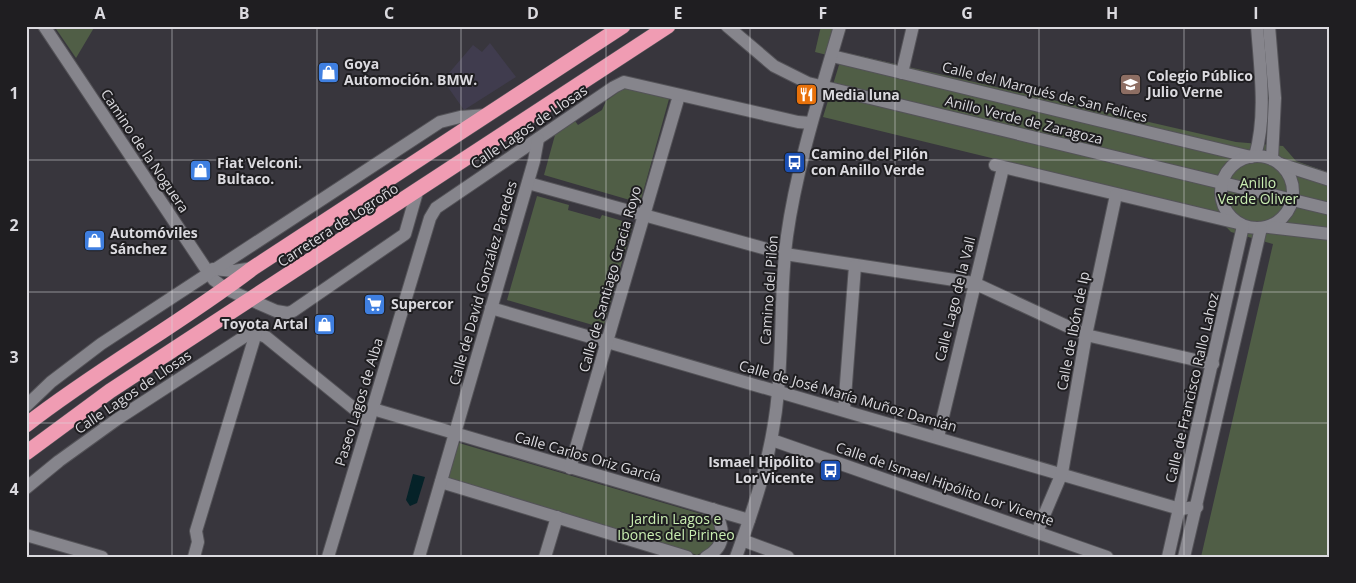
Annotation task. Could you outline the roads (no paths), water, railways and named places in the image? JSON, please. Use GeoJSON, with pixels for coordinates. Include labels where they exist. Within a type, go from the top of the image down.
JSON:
{"type":"FeatureCollection","features":[{"type":"Feature","properties":{"kind":"highway","name":"Carretera de Logroño"},"geometry":{"type":"LineString","coordinates":[[26,425],[80,385],[226,289],[253,268],[622,26]]}},
{"type":"Feature","properties":{"kind":"highway","name":"Carretera de Logroño"},"geometry":{"type":"LineString","coordinates":[[27,452],[110,391],[254,299],[668,26]]}},
{"type":"Feature","properties":{"kind":"street","name":"Camino de la Noguera"},"geometry":{"type":"LineString","coordinates":[[44,26],[211,271],[214,280],[226,289],[254,299]]}},
{"type":"Feature","properties":{"kind":"street","name":"Anillo Verde de Zaragoza"},"geometry":{"type":"LineString","coordinates":[[727,26],[785,73],[801,81],[1067,147],[1223,182],[1330,209]]}},
{"type":"Feature","properties":{"kind":"street","name":"Camino del Pilón"},"geometry":{"type":"LineString","coordinates":[[736,557],[762,483],[772,440],[778,392],[785,254],[790,216],[812,123],[840,26]]}},
{"type":"Feature","properties":{"kind":"street"},"geometry":{"type":"LineString","coordinates":[[902,73],[913,26]]}},
{"type":"Feature","properties":{"kind":"street"},"geometry":{"type":"LineString","coordinates":[[1253,157],[1259,138],[1261,105],[1257,26]]}},
{"type":"Feature","properties":{"kind":"street"},"geometry":{"type":"LineString","coordinates":[[1184,557],[1265,228],[1284,216],[1293,200],[1291,179],[1276,162],[1269,26]]}},
{"type":"Feature","properties":{"kind":"street","name":"Calle del Marqués de San Felices"},"geometry":{"type":"LineString","coordinates":[[832,56],[1253,157]]}},
{"type":"Feature","properties":{"kind":"street","name":"Calle Lagos de Llosas"},"geometry":{"type":"LineString","coordinates":[[443,203],[624,82],[798,122],[812,123]]}},
{"type":"Feature","properties":{"kind":"street","name":"Calle de Santiago Gracia Royo"},"geometry":{"type":"LineString","coordinates":[[570,468],[678,99]]}},
{"type":"Feature","properties":{"kind":"street","name":"Carretera de Logroño"},"geometry":{"type":"LineString","coordinates":[[26,406],[38,392],[101,344],[440,122],[460,117],[487,115]]}},
{"type":"Feature","properties":{"kind":"street","name":"Calle de David González Paredes"},"geometry":{"type":"LineString","coordinates":[[419,557],[528,183],[538,139]]}},
{"type":"Feature","properties":{"kind":"street"},"geometry":{"type":"LineString","coordinates":[[1241,224],[1231,217],[1222,201],[1223,182],[1233,166],[1253,157],[1276,162],[1330,180]]}},
{"type":"Feature","properties":{"kind":"street","name":"Calle Lago de la Vall"},"geometry":{"type":"LineString","coordinates":[[938,437],[999,166],[1116,195]]}},
{"type":"Feature","properties":{"kind":"street"},"geometry":{"type":"LineString","coordinates":[[528,183],[785,254],[974,283],[1086,335],[1213,364]]}},
{"type":"Feature","properties":{"kind":"street"},"geometry":{"type":"LineString","coordinates":[[254,299],[283,313],[297,308],[405,234],[417,192]]}},
{"type":"Feature","properties":{"kind":"street"},"geometry":{"type":"LineString","coordinates":[[1116,195],[1241,224],[1330,234]]}},
{"type":"Feature","properties":{"kind":"street","name":"Calle de Ibón de Ip"},"geometry":{"type":"LineString","coordinates":[[1038,532],[1062,473],[1086,335],[1116,195]]}},
{"type":"Feature","properties":{"kind":"street","name":"Paseo Lagos de Alba"},"geometry":{"type":"LineString","coordinates":[[328,557],[430,218],[436,208],[443,203]]}},
{"type":"Feature","properties":{"kind":"street","name":"Calle de Francisco Rallo Lahoz"},"geometry":{"type":"LineString","coordinates":[[1168,557],[1213,364],[1241,224]]}},
{"type":"Feature","properties":{"kind":"street"},"geometry":{"type":"LineString","coordinates":[[844,410],[855,266]]}},
{"type":"Feature","properties":{"kind":"street","name":"Carretera de Logroño"},"geometry":{"type":"LineString","coordinates":[[211,271],[234,271],[253,268]]}},
{"type":"Feature","properties":{"kind":"street","name":"Calle de José María Muñoz Damián"},"geometry":{"type":"LineString","coordinates":[[491,308],[1062,473],[1180,509],[1197,507]]}},
{"type":"Feature","properties":{"kind":"street"},"geometry":{"type":"LineString","coordinates":[[194,557],[198,542],[196,531],[259,334],[371,414],[455,434]]}},
{"type":"Feature","properties":{"kind":"street","name":"Calle Lagos de Llosas"},"geometry":{"type":"LineString","coordinates":[[26,488],[76,448],[131,410],[245,335],[259,334]]}},
{"type":"Feature","properties":{"kind":"street"},"geometry":{"type":"LineString","coordinates":[[26,400],[38,392]]}},
{"type":"Feature","properties":{"kind":"street","name":"Calle Carlos Oriz García"},"geometry":{"type":"LineString","coordinates":[[455,434],[749,520]]}},
{"type":"Feature","properties":{"kind":"street","name":"Calle de Ismael Hipólito Lor Vicente"},"geometry":{"type":"LineString","coordinates":[[772,440],[1107,557]]}},
{"type":"Feature","properties":{"kind":"street"},"geometry":{"type":"LineString","coordinates":[[441,482],[687,557]]}},
{"type":"Feature","properties":{"kind":"street"},"geometry":{"type":"LineString","coordinates":[[706,557],[716,550],[723,536],[721,523],[713,509]]}},
{"type":"Feature","properties":{"kind":"street"},"geometry":{"type":"LineString","coordinates":[[546,557],[557,517]]}},
{"type":"Feature","properties":{"kind":"street"},"geometry":{"type":"LineString","coordinates":[[26,535],[102,557]]}},
{"type":"Feature","properties":{"kind":"street"},"geometry":{"type":"LineString","coordinates":[[742,540],[788,557]]}},
{"type":"Feature","properties":{"kind":"water"},"geometry":{"type":"Polygon","coordinates":[[[413,474],[425,477],[417,503],[410,506],[406,500],[413,474]]]}},
{"type":"Feature","properties":{"kind":"place","name":"Goya Automoción. BMW."},"geometry":{"type":"Point","coordinates":[328,72]}},
{"type":"Feature","properties":{"kind":"place","name":"Colegio Público Julio Verne"},"geometry":{"type":"Point","coordinates":[1131,84]}},
{"type":"Feature","properties":{"kind":"place","name":"Media luna"},"geometry":{"type":"Point","coordinates":[806,95]}},
{"type":"Feature","properties":{"kind":"place","name":"Camino del Pilón con Anillo Verde"},"geometry":{"type":"Point","coordinates":[795,162]}},
{"type":"Feature","properties":{"kind":"place","name":"Fiat Velconi. Bultaco."},"geometry":{"type":"Point","coordinates":[201,171]}},
{"type":"Feature","properties":{"kind":"place","name":"Automóviles Sánchez"},"geometry":{"type":"Point","coordinates":[94,241]}},
{"type":"Feature","properties":{"kind":"place","name":"Supercor"},"geometry":{"type":"Point","coordinates":[375,304]}},
{"type":"Feature","properties":{"kind":"place","name":"Toyota Artal"},"geometry":{"type":"Point","coordinates":[324,324]}},
{"type":"Feature","properties":{"kind":"place","name":"Ismael Hipólito Lor Vicente"},"geometry":{"type":"Point","coordinates":[830,470]}},
{"type":"Feature","properties":{"kind":"park label","name":"Anillo Verde Oliver"},"geometry":{"type":"Point","coordinates":[1258,192]}},
{"type":"Feature","properties":{"kind":"park label","name":"Jardin Lagos e Ibones del Pirineo"},"geometry":{"type":"Point","coordinates":[676,528]}}]}
